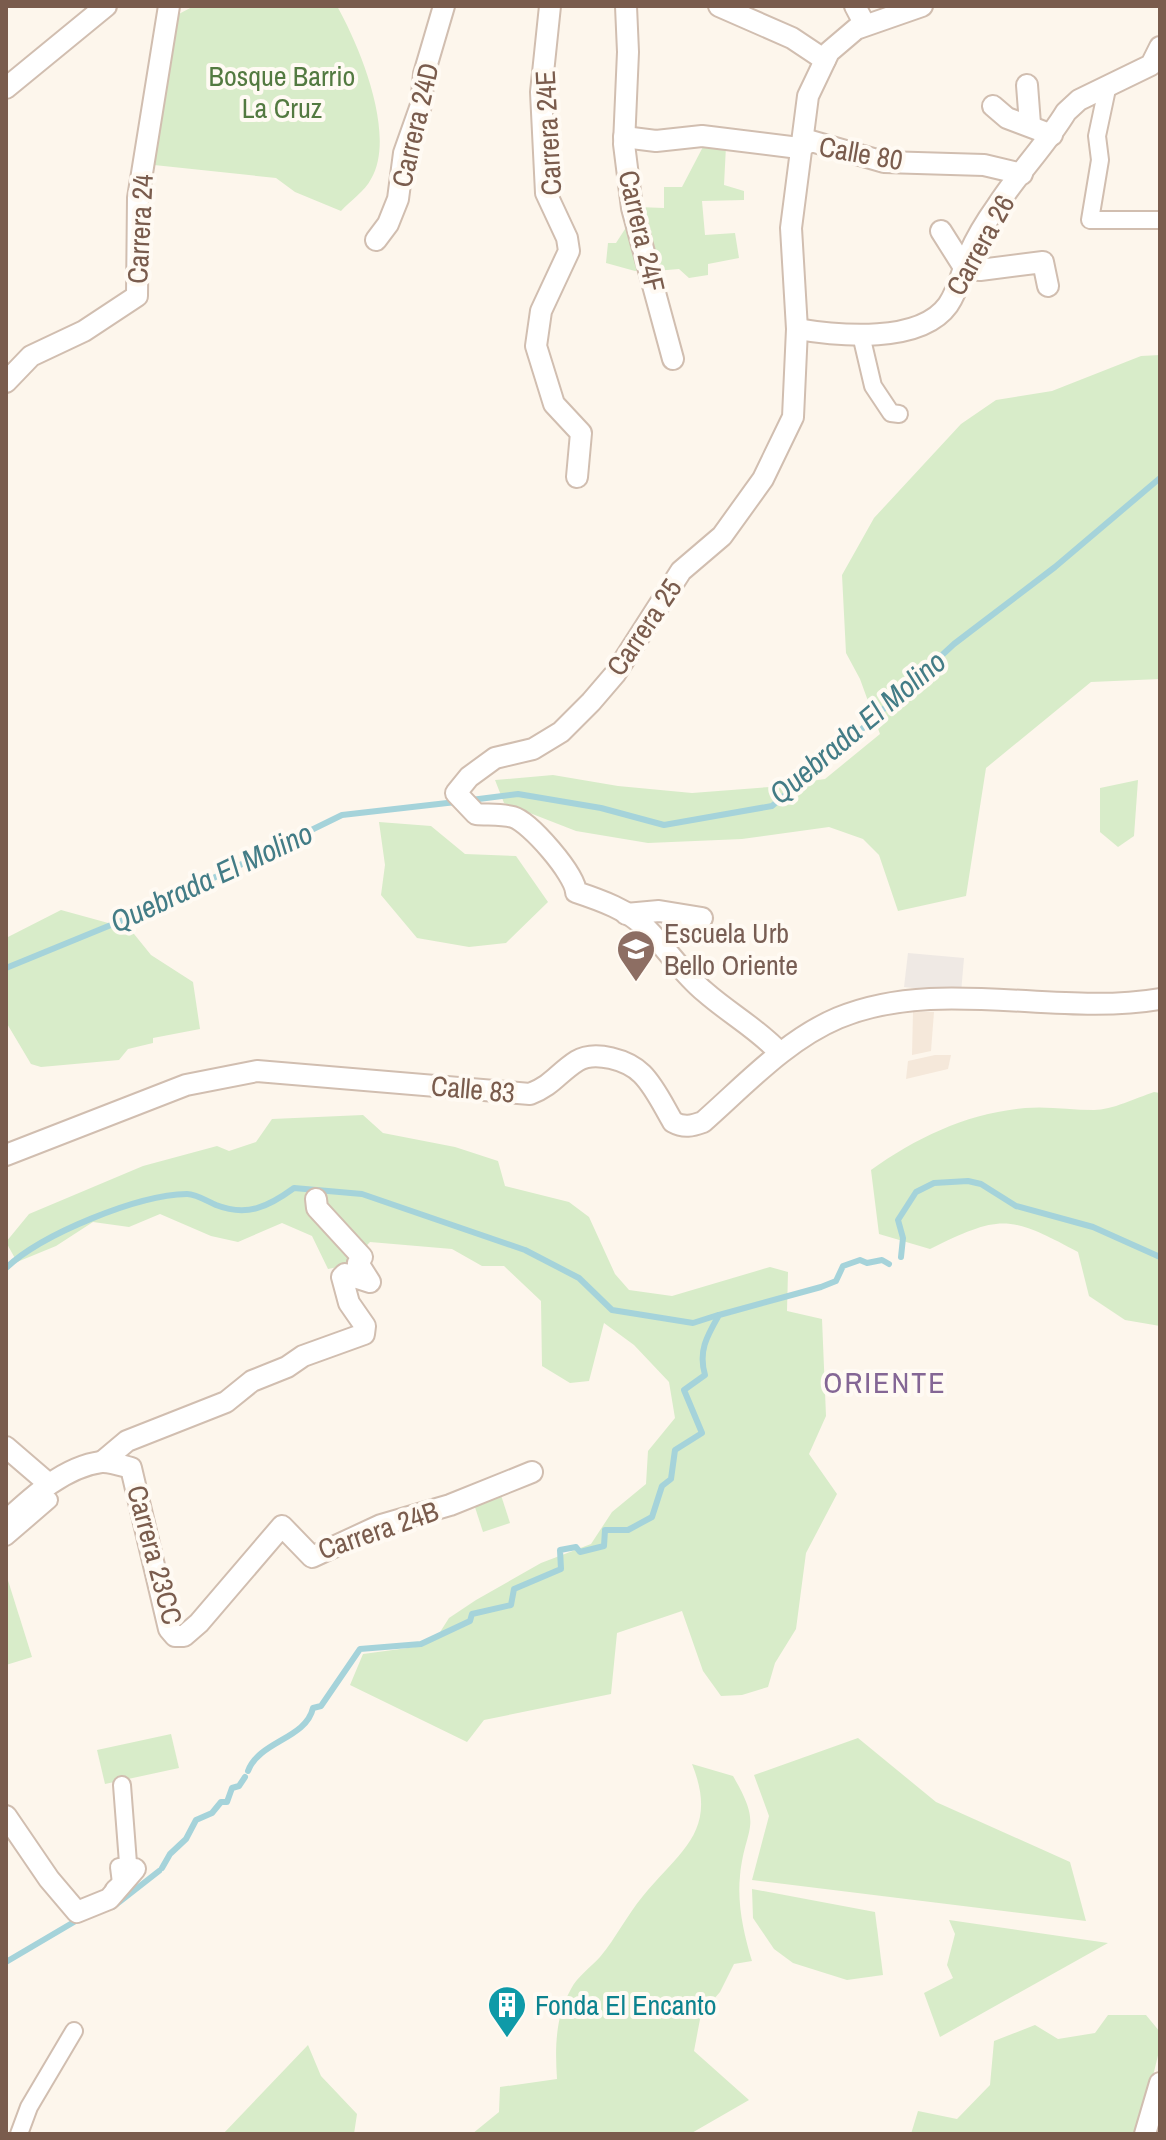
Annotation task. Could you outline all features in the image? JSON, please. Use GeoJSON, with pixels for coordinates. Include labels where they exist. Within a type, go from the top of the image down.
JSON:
{"type":"FeatureCollection","features":[{"type":"Feature","properties":{"kind":"street"},"geometry":{"type":"LineString","coordinates":[[6,88],[106,6]]}},
{"type":"Feature","properties":{"kind":"street","name":"Carrera 24"},"geometry":{"type":"LineString","coordinates":[[6,382],[31,356],[84,331],[137,296],[138,198],[169,6]]}},
{"type":"Feature","properties":{"kind":"street","name":"Carrera 24D"},"geometry":{"type":"LineString","coordinates":[[376,240],[388,224],[398,199],[404,153],[421,105],[424,74],[444,6]]}},
{"type":"Feature","properties":{"kind":"street","name":"Carrera 24E"},"geometry":{"type":"LineString","coordinates":[[550,6],[541,92],[546,193],[567,238],[569,251],[541,311],[536,346],[554,404],[581,433],[577,477]]}},
{"type":"Feature","properties":{"kind":"street","name":"Carrera 24F"},"geometry":{"type":"LineString","coordinates":[[626,6],[628,52],[624,137],[632,208],[673,359]]}},
{"type":"Feature","properties":{"kind":"street"},"geometry":{"type":"LineString","coordinates":[[719,6],[792,38],[825,60]]}},
{"type":"Feature","properties":{"kind":"street"},"geometry":{"type":"LineString","coordinates":[[855,6],[865,25]]}},
{"type":"Feature","properties":{"kind":"street","name":"Carrera 25"},"geometry":{"type":"LineString","coordinates":[[780,1053],[761,1032],[734,1017],[684,974],[645,926],[576,892],[566,868],[528,825],[513,817],[476,814],[456,793],[469,777],[495,758],[533,749],[561,732],[615,674],[681,571],[739,517],[763,479],[793,417],[797,329],[791,228],[808,96],[825,60],[842,40],[865,25],[922,6]]}},
{"type":"Feature","properties":{"kind":"street","name":"Carrera 26"},"geometry":{"type":"LineString","coordinates":[[797,329],[861,335],[916,327],[932,320],[947,306],[997,206],[1066,112],[1151,65],[1160,47]]}},
{"type":"Feature","properties":{"kind":"street"},"geometry":{"type":"LineString","coordinates":[[1027,85],[1030,124]]}},
{"type":"Feature","properties":{"kind":"street"},"geometry":{"type":"LineString","coordinates":[[1103,90],[1097,136],[1100,160],[1090,220],[1160,220]]}},
{"type":"Feature","properties":{"kind":"street"},"geometry":{"type":"LineString","coordinates":[[993,106],[1007,118],[1030,124],[1052,135]]}},
{"type":"Feature","properties":{"kind":"street","name":"Calle 80"},"geometry":{"type":"LineString","coordinates":[[624,137],[656,141],[702,136],[799,148],[811,141],[884,162],[984,165],[1022,174]]}},
{"type":"Feature","properties":{"kind":"street"},"geometry":{"type":"LineString","coordinates":[[941,231],[965,269],[1043,262],[1048,286]]}},
{"type":"Feature","properties":{"kind":"street"},"geometry":{"type":"LineString","coordinates":[[861,335],[873,386],[891,413],[899,414]]}},
{"type":"Feature","properties":{"kind":"street"},"geometry":{"type":"LineString","coordinates":[[626,914],[659,911],[702,918]]}},
{"type":"Feature","properties":{"kind":"street","name":"Calle 83"},"geometry":{"type":"LineString","coordinates":[[6,1155],[186,1085],[257,1071],[530,1094],[550,1086],[577,1061],[595,1055],[641,1073],[673,1122],[682,1127],[694,1126],[703,1122],[780,1053],[840,1017],[903,1001],[964,999],[1121,1006],[1160,999]]}},
{"type":"Feature","properties":{"kind":"street"},"geometry":{"type":"LineString","coordinates":[[6,1521],[102,1462],[127,1441],[226,1402],[252,1381],[287,1367],[303,1356],[364,1334],[365,1326],[349,1303],[342,1277],[345,1274],[370,1282],[358,1263],[362,1257],[317,1208],[316,1199]]}},
{"type":"Feature","properties":{"kind":"street"},"geometry":{"type":"LineString","coordinates":[[6,1447],[49,1492]]}},
{"type":"Feature","properties":{"kind":"street","name":"Carrera 23CC"},"geometry":{"type":"LineString","coordinates":[[102,1462],[131,1468],[169,1629],[175,1636],[184,1636]]}},
{"type":"Feature","properties":{"kind":"street","name":"Carrera 24B"},"geometry":{"type":"LineString","coordinates":[[184,1636],[199,1623],[282,1526],[312,1557],[381,1525],[450,1505],[532,1472]]}},
{"type":"Feature","properties":{"kind":"street"},"geometry":{"type":"LineString","coordinates":[[6,1537],[49,1492]]}},
{"type":"Feature","properties":{"kind":"street"},"geometry":{"type":"LineString","coordinates":[[6,1816],[55,1887],[77,1912],[109,1899],[131,1871],[122,1785]]}},
{"type":"Feature","properties":{"kind":"street"},"geometry":{"type":"LineString","coordinates":[[6,1809],[39,1852],[62,1892],[78,1905],[91,1904],[121,1883],[119,1867],[131,1871]]}},
{"type":"Feature","properties":{"kind":"street"},"geometry":{"type":"LineString","coordinates":[[19,2134],[29,2107],[74,2031]]}},
{"type":"Feature","properties":{"kind":"street"},"geometry":{"type":"LineString","coordinates":[[1145,2134],[1160,2083]]}},
{"type":"Feature","properties":{"kind":"shaded area"},"geometry":{"type":"Polygon","coordinates":[[[908,953],[964,958],[961,993],[904,987],[908,953]]]}},
{"type":"Feature","properties":{"kind":"shaded area"},"geometry":{"type":"Polygon","coordinates":[[[913,1012],[934,1012],[931,1051],[912,1055],[913,1012]]]}},
{"type":"Feature","properties":{"kind":"shaded area"},"geometry":{"type":"Polygon","coordinates":[[[951,1055],[948,1069],[906,1079],[908,1061],[951,1055]]]}},
{"type":"Feature","properties":{"kind":"green space","name":"Bosque Barrio La Cruz"},"geometry":{"type":"Polygon","coordinates":[[[194,6],[337,6],[364,66],[372,91],[380,139],[378,161],[371,179],[341,211],[295,192],[276,178],[154,165],[175,16],[194,6]]]}},
{"type":"Feature","properties":{"kind":"green space"},"geometry":{"type":"Polygon","coordinates":[[[705,143],[726,146],[724,185],[744,191],[744,200],[702,201],[705,235],[735,233],[739,258],[708,264],[708,275],[689,278],[679,269],[655,271],[638,207],[664,208],[664,187],[682,187],[705,143]]]}},
{"type":"Feature","properties":{"kind":"green space"},"geometry":{"type":"Polygon","coordinates":[[[627,226],[646,269],[635,271],[606,263],[608,243],[616,243],[627,226]]]}},
{"type":"Feature","properties":{"kind":"green space"},"geometry":{"type":"Polygon","coordinates":[[[1160,355],[1160,679],[1091,682],[986,768],[966,896],[898,911],[879,855],[863,839],[829,827],[742,839],[648,843],[576,831],[504,803],[495,780],[553,775],[618,786],[692,793],[825,779],[880,734],[860,679],[846,653],[842,575],[874,518],[961,424],[996,400],[1052,391],[1141,356],[1160,355]]]}},
{"type":"Feature","properties":{"kind":"green space"},"geometry":{"type":"Polygon","coordinates":[[[1138,780],[1134,836],[1118,847],[1100,832],[1100,788],[1138,780]]]}},
{"type":"Feature","properties":{"kind":"green space"},"geometry":{"type":"Polygon","coordinates":[[[379,822],[431,826],[465,854],[516,856],[548,902],[506,943],[469,947],[417,938],[381,895],[385,865],[379,822]]]}},
{"type":"Feature","properties":{"kind":"green space"},"geometry":{"type":"Polygon","coordinates":[[[61,910],[130,929],[151,955],[193,982],[200,1029],[153,1038],[153,1043],[128,1049],[119,1060],[41,1067],[31,1064],[6,1022],[6,938],[61,910]]]}},
{"type":"Feature","properties":{"kind":"green space"},"geometry":{"type":"Polygon","coordinates":[[[1154,1092],[1160,1093],[1160,1326],[1125,1320],[1089,1296],[1078,1252],[1036,1231],[1005,1224],[990,1225],[930,1249],[879,1234],[871,1170],[925,1137],[983,1115],[1034,1108],[1101,1109],[1154,1092]]]}},
{"type":"Feature","properties":{"kind":"green space"},"geometry":{"type":"Polygon","coordinates":[[[363,1115],[383,1133],[455,1147],[498,1161],[505,1186],[569,1202],[589,1217],[615,1274],[629,1290],[672,1296],[770,1267],[788,1272],[787,1311],[822,1319],[826,1416],[809,1454],[837,1494],[806,1553],[796,1629],[775,1663],[768,1687],[742,1695],[721,1696],[703,1671],[682,1611],[617,1633],[611,1694],[484,1720],[467,1742],[350,1685],[363,1654],[415,1647],[435,1640],[449,1618],[476,1600],[541,1563],[591,1544],[612,1512],[646,1484],[648,1451],[675,1418],[669,1382],[634,1345],[604,1323],[589,1381],[570,1383],[542,1366],[541,1301],[504,1266],[482,1266],[452,1249],[370,1242],[348,1265],[328,1269],[312,1236],[282,1223],[238,1242],[211,1236],[160,1214],[129,1227],[93,1222],[56,1246],[17,1262],[6,1242],[29,1214],[143,1166],[217,1146],[229,1151],[256,1142],[272,1119],[363,1115]]]}},
{"type":"Feature","properties":{"kind":"green space"},"geometry":{"type":"Polygon","coordinates":[[[500,1492],[510,1523],[483,1532],[473,1501],[500,1492]]]}},
{"type":"Feature","properties":{"kind":"green space"},"geometry":{"type":"Polygon","coordinates":[[[6,1574],[32,1657],[6,1665],[6,1574]]]}},
{"type":"Feature","properties":{"kind":"green space"},"geometry":{"type":"Polygon","coordinates":[[[171,1734],[179,1768],[105,1784],[97,1750],[171,1734]]]}},
{"type":"Feature","properties":{"kind":"green space"},"geometry":{"type":"Polygon","coordinates":[[[858,1738],[936,1802],[1070,1862],[1086,1921],[752,1880],[769,1816],[754,1775],[858,1738]]]}},
{"type":"Feature","properties":{"kind":"green space"},"geometry":{"type":"Polygon","coordinates":[[[692,1764],[733,1776],[750,1817],[739,1897],[752,1961],[734,1964],[720,1992],[701,2014],[694,2051],[749,2100],[690,2134],[472,2134],[499,2112],[500,2087],[557,2079],[557,2033],[571,1989],[606,1950],[643,1896],[692,1838],[701,1806],[692,1764]]]}},
{"type":"Feature","properties":{"kind":"green space"},"geometry":{"type":"Polygon","coordinates":[[[752,1889],[875,1912],[883,1975],[847,1980],[793,1963],[774,1949],[753,1918],[752,1889]]]}},
{"type":"Feature","properties":{"kind":"green space"},"geometry":{"type":"Polygon","coordinates":[[[949,1920],[1108,1943],[940,2037],[924,1993],[953,1978],[947,1965],[955,1934],[949,1920]]]}},
{"type":"Feature","properties":{"kind":"green space"},"geometry":{"type":"Polygon","coordinates":[[[1108,2015],[1146,2015],[1160,2032],[1160,2047],[1139,2134],[911,2134],[918,2111],[957,2119],[990,2085],[994,2041],[1035,2025],[1058,2039],[1095,2033],[1108,2015]]]}},
{"type":"Feature","properties":{"kind":"green space"},"geometry":{"type":"Polygon","coordinates":[[[308,2045],[321,2076],[357,2114],[354,2134],[223,2134],[308,2045]]]}},
{"type":"Feature","properties":{"kind":"waterway","name":"Quebrada El Molino"},"geometry":{"type":"LineString","coordinates":[[471,800],[518,794],[601,808],[664,825],[772,806],[850,740],[954,644],[1055,567],[1160,478]]}},
{"type":"Feature","properties":{"kind":"waterway","name":"Quebrada El Molino"},"geometry":{"type":"LineString","coordinates":[[6,968],[150,909],[342,815],[456,802]]}},
{"type":"Feature","properties":{"kind":"waterway"},"geometry":{"type":"LineString","coordinates":[[901,1257],[903,1238],[898,1220],[916,1192],[934,1183],[968,1181],[981,1184],[1016,1206],[1093,1227],[1160,1257]]}},
{"type":"Feature","properties":{"kind":"waterway"},"geometry":{"type":"LineString","coordinates":[[6,1268],[42,1242],[66,1230],[143,1201],[187,1194],[227,1208],[247,1210],[266,1205],[294,1188],[362,1194],[525,1250],[579,1278],[612,1310],[693,1323],[718,1315]]}},
{"type":"Feature","properties":{"kind":"waterway"},"geometry":{"type":"LineString","coordinates":[[248,1771],[262,1753],[301,1727],[313,1708],[321,1706],[360,1649],[421,1644],[470,1621],[472,1614],[511,1605],[514,1589],[561,1569],[560,1550],[576,1547],[580,1552],[604,1546],[605,1530],[628,1530],[652,1517],[662,1486],[671,1479],[675,1450],[702,1433],[684,1390],[705,1375],[703,1351],[719,1315],[821,1287],[836,1281],[843,1266],[860,1260],[867,1263],[882,1260],[889,1264]]}},
{"type":"Feature","properties":{"kind":"waterway"},"geometry":{"type":"LineString","coordinates":[[162,1868],[170,1854],[186,1839],[196,1820],[212,1813],[221,1802],[227,1802],[232,1788],[239,1786],[245,1777]]}},
{"type":"Feature","properties":{"kind":"waterway"},"geometry":{"type":"LineString","coordinates":[[113,1907],[159,1871]]}},
{"type":"Feature","properties":{"kind":"waterway"},"geometry":{"type":"LineString","coordinates":[[6,1962],[79,1919]]}},
{"type":"Feature","properties":{"kind":"place","name":"Escuela Urb Bello Oriente"},"geometry":{"type":"Point","coordinates":[636,983]}},
{"type":"Feature","properties":{"kind":"place","name":"Fonda El Encanto"},"geometry":{"type":"Point","coordinates":[507,2039]}},
{"type":"Feature","properties":{"kind":"district","name":"ORIENTE"},"geometry":{"type":"Point","coordinates":[885,1382]}}]}
